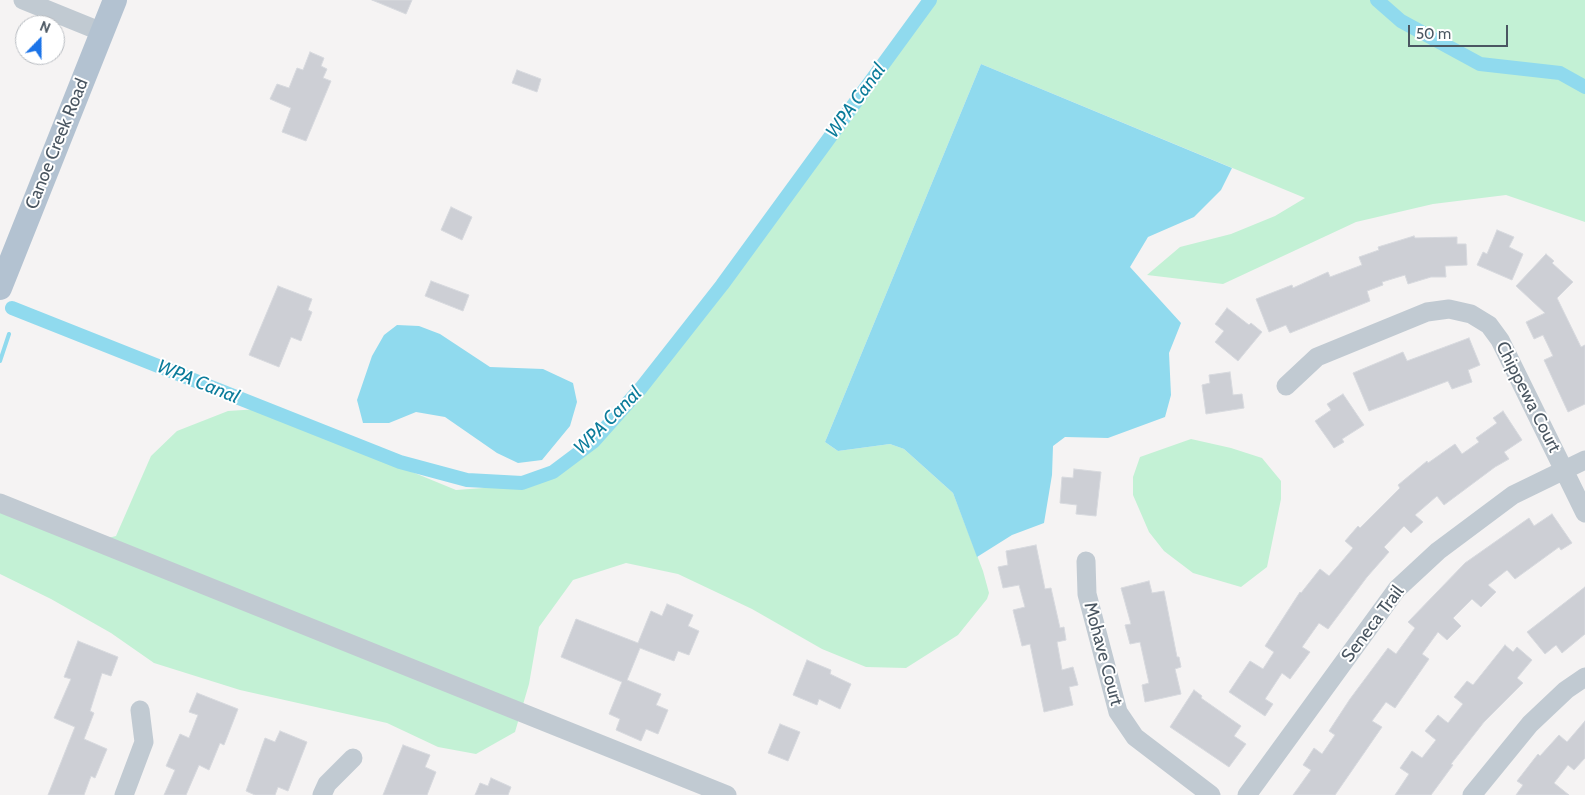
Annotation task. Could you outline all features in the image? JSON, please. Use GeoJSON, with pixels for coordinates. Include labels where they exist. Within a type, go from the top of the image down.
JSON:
{"type":"FeatureCollection","features":[{"type":"Feature","properties":{"kind":"main road","name":"Canoe Creek Road"},"geometry":{"type":"LineString","coordinates":[[0,288],[116,0]]}},
{"type":"Feature","properties":{"kind":"street"},"geometry":{"type":"LineString","coordinates":[[22,0],[102,32]]}},
{"type":"Feature","properties":{"kind":"street","name":"Chippewa Court"},"geometry":{"type":"LineString","coordinates":[[1286,386],[1316,356],[1427,312],[1449,309],[1471,314],[1489,325],[1500,340],[1585,513]]}},
{"type":"Feature","properties":{"kind":"street","name":"Seneca Trail"},"geometry":{"type":"LineString","coordinates":[[1247,795],[1397,589],[1438,551],[1513,495],[1585,460]]}},
{"type":"Feature","properties":{"kind":"street"},"geometry":{"type":"LineString","coordinates":[[0,503],[727,795]]}},
{"type":"Feature","properties":{"kind":"street","name":"Mohave Court"},"geometry":{"type":"LineString","coordinates":[[1086,561],[1087,594],[1118,712],[1135,737],[1211,795]]}},
{"type":"Feature","properties":{"kind":"street"},"geometry":{"type":"LineString","coordinates":[[1472,795],[1530,724],[1566,690],[1585,677]]}},
{"type":"Feature","properties":{"kind":"street"},"geometry":{"type":"LineString","coordinates":[[124,795],[144,742],[140,710]]}},
{"type":"Feature","properties":{"kind":"street"},"geometry":{"type":"LineString","coordinates":[[322,795],[327,784],[353,758]]}},
{"type":"Feature","properties":{"kind":"green space"},"geometry":{"type":"Polygon","coordinates":[[[930,0],[1585,0],[1585,222],[1506,195],[1433,204],[1356,222],[1223,284],[1147,275],[1180,247],[1231,234],[1275,216],[1305,198],[981,64],[825,442],[838,451],[890,444],[904,449],[953,493],[983,571],[989,593],[987,599],[958,635],[906,668],[866,667],[822,649],[752,609],[678,574],[626,563],[573,580],[539,627],[529,684],[515,732],[476,754],[438,747],[387,723],[240,690],[154,663],[111,633],[51,599],[0,574],[0,512],[92,542],[116,536],[151,456],[177,431],[228,411],[259,409],[456,490],[537,484],[615,427],[763,234],[930,0]]]}},
{"type":"Feature","properties":{"kind":"green space"},"geometry":{"type":"Polygon","coordinates":[[[1191,439],[1231,448],[1262,458],[1281,481],[1281,499],[1267,567],[1241,587],[1193,573],[1164,551],[1149,532],[1133,495],[1133,477],[1140,457],[1191,439]]]}},
{"type":"Feature","properties":{"kind":"water"},"geometry":{"type":"Polygon","coordinates":[[[981,64],[1232,168],[1221,190],[1194,217],[1148,237],[1130,267],[1181,323],[1169,353],[1171,395],[1165,417],[1108,438],[1065,437],[1053,446],[1052,475],[1044,523],[1012,535],[977,557],[953,493],[904,449],[890,444],[838,451],[825,442],[981,64]]]}},
{"type":"Feature","properties":{"kind":"water"},"geometry":{"type":"Polygon","coordinates":[[[397,325],[419,326],[440,334],[490,367],[543,369],[573,383],[577,402],[570,426],[542,460],[518,463],[497,453],[445,417],[416,412],[389,423],[363,423],[357,400],[372,356],[384,335],[397,325]]]}},
{"type":"Feature","properties":{"kind":"building"},"geometry":{"type":"Polygon","coordinates":[[[372,0],[412,0],[406,14],[372,0]]]}},
{"type":"Feature","properties":{"kind":"building"},"geometry":{"type":"Polygon","coordinates":[[[310,52],[324,58],[321,66],[327,69],[323,78],[331,81],[306,141],[282,132],[291,108],[270,99],[277,84],[289,88],[297,68],[303,70],[310,52]]]}},
{"type":"Feature","properties":{"kind":"building"},"geometry":{"type":"Polygon","coordinates":[[[517,70],[541,79],[537,92],[512,83],[517,70]]]}},
{"type":"Feature","properties":{"kind":"building"},"geometry":{"type":"Polygon","coordinates":[[[451,207],[472,217],[462,240],[441,230],[451,207]]]}},
{"type":"Feature","properties":{"kind":"building"},"geometry":{"type":"Polygon","coordinates":[[[1497,230],[1514,237],[1509,247],[1523,254],[1512,280],[1477,265],[1483,252],[1487,254],[1497,230]]]}},
{"type":"Feature","properties":{"kind":"building"},"geometry":{"type":"Polygon","coordinates":[[[1414,236],[1415,238],[1457,237],[1457,244],[1466,244],[1467,265],[1445,266],[1446,277],[1431,277],[1408,284],[1405,275],[1382,282],[1383,285],[1367,291],[1370,301],[1290,333],[1286,325],[1269,332],[1256,299],[1292,285],[1293,288],[1328,272],[1330,277],[1362,265],[1359,257],[1379,250],[1378,247],[1414,236]]]}},
{"type":"Feature","properties":{"kind":"building"},"geometry":{"type":"Polygon","coordinates":[[[1546,254],[1554,261],[1552,263],[1573,282],[1557,298],[1581,347],[1585,345],[1585,404],[1568,412],[1544,360],[1553,356],[1543,335],[1534,339],[1526,322],[1545,313],[1516,286],[1546,254]]]}},
{"type":"Feature","properties":{"kind":"building"},"geometry":{"type":"Polygon","coordinates":[[[431,281],[469,295],[463,311],[425,296],[431,281]]]}},
{"type":"Feature","properties":{"kind":"building"},"geometry":{"type":"Polygon","coordinates":[[[278,286],[312,299],[308,310],[312,312],[301,341],[291,337],[279,367],[249,355],[278,286]]]}},
{"type":"Feature","properties":{"kind":"building"},"geometry":{"type":"Polygon","coordinates":[[[1227,308],[1249,325],[1251,323],[1262,332],[1238,361],[1215,342],[1224,331],[1215,324],[1227,308]]]}},
{"type":"Feature","properties":{"kind":"building"},"geometry":{"type":"Polygon","coordinates":[[[1469,338],[1480,365],[1468,370],[1472,382],[1452,389],[1448,381],[1369,411],[1353,373],[1403,352],[1407,361],[1469,338]]]}},
{"type":"Feature","properties":{"kind":"building"},"geometry":{"type":"Polygon","coordinates":[[[1230,372],[1233,395],[1242,394],[1244,408],[1206,414],[1202,385],[1210,383],[1209,375],[1230,372]]]}},
{"type":"Feature","properties":{"kind":"building"},"geometry":{"type":"Polygon","coordinates":[[[1343,394],[1364,425],[1342,439],[1344,442],[1334,448],[1315,421],[1331,410],[1327,404],[1343,394]]]}},
{"type":"Feature","properties":{"kind":"building"},"geometry":{"type":"Polygon","coordinates":[[[1503,411],[1522,440],[1504,452],[1509,459],[1495,467],[1444,505],[1437,496],[1415,515],[1423,522],[1411,533],[1404,526],[1384,547],[1389,552],[1367,577],[1328,629],[1319,623],[1302,647],[1310,652],[1290,679],[1282,673],[1265,699],[1273,704],[1265,716],[1229,692],[1250,661],[1263,669],[1274,652],[1265,646],[1300,592],[1320,569],[1329,576],[1337,567],[1353,548],[1345,541],[1358,526],[1360,528],[1400,488],[1398,485],[1427,461],[1428,463],[1455,444],[1462,454],[1479,442],[1476,438],[1497,423],[1493,418],[1503,411]]]}},
{"type":"Feature","properties":{"kind":"building"},"geometry":{"type":"Polygon","coordinates":[[[1074,469],[1101,472],[1096,516],[1076,514],[1077,505],[1060,503],[1062,477],[1073,478],[1074,469]]]}},
{"type":"Feature","properties":{"kind":"building"},"geometry":{"type":"Polygon","coordinates":[[[1552,514],[1572,543],[1561,550],[1559,547],[1515,579],[1507,570],[1488,585],[1496,592],[1481,607],[1472,599],[1453,618],[1461,626],[1447,640],[1438,632],[1422,654],[1429,659],[1395,708],[1386,702],[1372,721],[1382,727],[1335,795],[1293,795],[1311,770],[1303,765],[1314,748],[1322,754],[1335,735],[1329,731],[1350,699],[1388,648],[1396,654],[1415,628],[1408,622],[1465,563],[1529,518],[1534,526],[1552,514]]]}},
{"type":"Feature","properties":{"kind":"building"},"geometry":{"type":"Polygon","coordinates":[[[1036,545],[1045,589],[1051,588],[1060,628],[1064,627],[1066,640],[1057,642],[1062,670],[1073,667],[1078,685],[1069,687],[1073,705],[1044,712],[1030,644],[1022,646],[1013,610],[1025,607],[1019,585],[1003,588],[998,567],[1008,565],[1006,551],[1036,545]]]}},
{"type":"Feature","properties":{"kind":"building"},"geometry":{"type":"Polygon","coordinates":[[[1149,581],[1152,593],[1164,591],[1177,657],[1179,657],[1181,667],[1175,669],[1181,694],[1145,702],[1142,685],[1149,683],[1140,642],[1130,644],[1125,625],[1131,624],[1121,588],[1149,581]]]}},
{"type":"Feature","properties":{"kind":"building"},"geometry":{"type":"Polygon","coordinates":[[[1585,587],[1585,634],[1562,653],[1556,645],[1545,654],[1527,632],[1585,587]]]}},
{"type":"Feature","properties":{"kind":"building"},"geometry":{"type":"Polygon","coordinates":[[[667,604],[693,615],[688,626],[699,631],[689,655],[678,651],[674,661],[640,648],[627,680],[661,694],[656,705],[668,710],[658,734],[646,729],[641,741],[616,730],[620,719],[609,714],[622,682],[561,657],[576,619],[638,643],[651,611],[662,616],[667,604]]]}},
{"type":"Feature","properties":{"kind":"building"},"geometry":{"type":"Polygon","coordinates":[[[78,641],[118,657],[111,676],[102,673],[90,711],[94,713],[84,739],[107,749],[95,778],[91,776],[84,795],[48,795],[75,727],[54,718],[71,679],[64,677],[78,641]]]}},
{"type":"Feature","properties":{"kind":"building"},"geometry":{"type":"Polygon","coordinates":[[[1505,645],[1513,652],[1517,647],[1532,660],[1517,678],[1523,683],[1484,722],[1451,764],[1453,765],[1431,795],[1395,795],[1409,774],[1400,768],[1412,751],[1422,758],[1436,740],[1425,731],[1438,715],[1448,723],[1463,704],[1454,697],[1467,681],[1473,685],[1505,645]]]}},
{"type":"Feature","properties":{"kind":"building"},"geometry":{"type":"Polygon","coordinates":[[[807,660],[831,670],[830,674],[851,684],[840,709],[819,699],[817,705],[793,695],[807,660]]]}},
{"type":"Feature","properties":{"kind":"building"},"geometry":{"type":"Polygon","coordinates":[[[1194,690],[1202,696],[1201,698],[1241,726],[1234,736],[1246,744],[1229,767],[1170,727],[1194,690]]]}},
{"type":"Feature","properties":{"kind":"building"},"geometry":{"type":"Polygon","coordinates":[[[197,693],[238,709],[224,745],[220,743],[209,770],[199,765],[186,795],[164,795],[175,770],[166,766],[180,734],[189,738],[198,715],[189,712],[197,693]]]}},
{"type":"Feature","properties":{"kind":"building"},"geometry":{"type":"Polygon","coordinates":[[[1585,721],[1585,758],[1574,770],[1568,765],[1554,783],[1569,795],[1516,795],[1523,785],[1517,781],[1538,754],[1540,756],[1559,735],[1567,742],[1585,721]]]}},
{"type":"Feature","properties":{"kind":"building"},"geometry":{"type":"Polygon","coordinates":[[[780,724],[800,732],[788,761],[768,753],[780,724]]]}},
{"type":"Feature","properties":{"kind":"building"},"geometry":{"type":"Polygon","coordinates":[[[280,731],[307,742],[288,791],[278,787],[275,795],[255,795],[246,791],[265,738],[275,742],[280,731]]]}},
{"type":"Feature","properties":{"kind":"building"},"geometry":{"type":"Polygon","coordinates":[[[403,745],[430,755],[425,767],[436,772],[427,795],[383,795],[403,745]]]}},
{"type":"Feature","properties":{"kind":"building"},"geometry":{"type":"Polygon","coordinates":[[[491,778],[511,787],[508,795],[475,795],[480,783],[488,786],[491,778]]]}},
{"type":"Feature","properties":{"kind":"waterway","name":"WPA Canal"},"geometry":{"type":"LineString","coordinates":[[12,308],[400,462],[467,480],[522,483],[553,472],[593,442],[641,388],[722,285],[930,0]]}},
{"type":"Feature","properties":{"kind":"waterway"},"geometry":{"type":"LineString","coordinates":[[1377,0],[1401,21],[1480,64],[1560,73],[1585,87]]}},
{"type":"Feature","properties":{"kind":"waterway"},"geometry":{"type":"LineString","coordinates":[[0,361],[9,334]]}}]}
